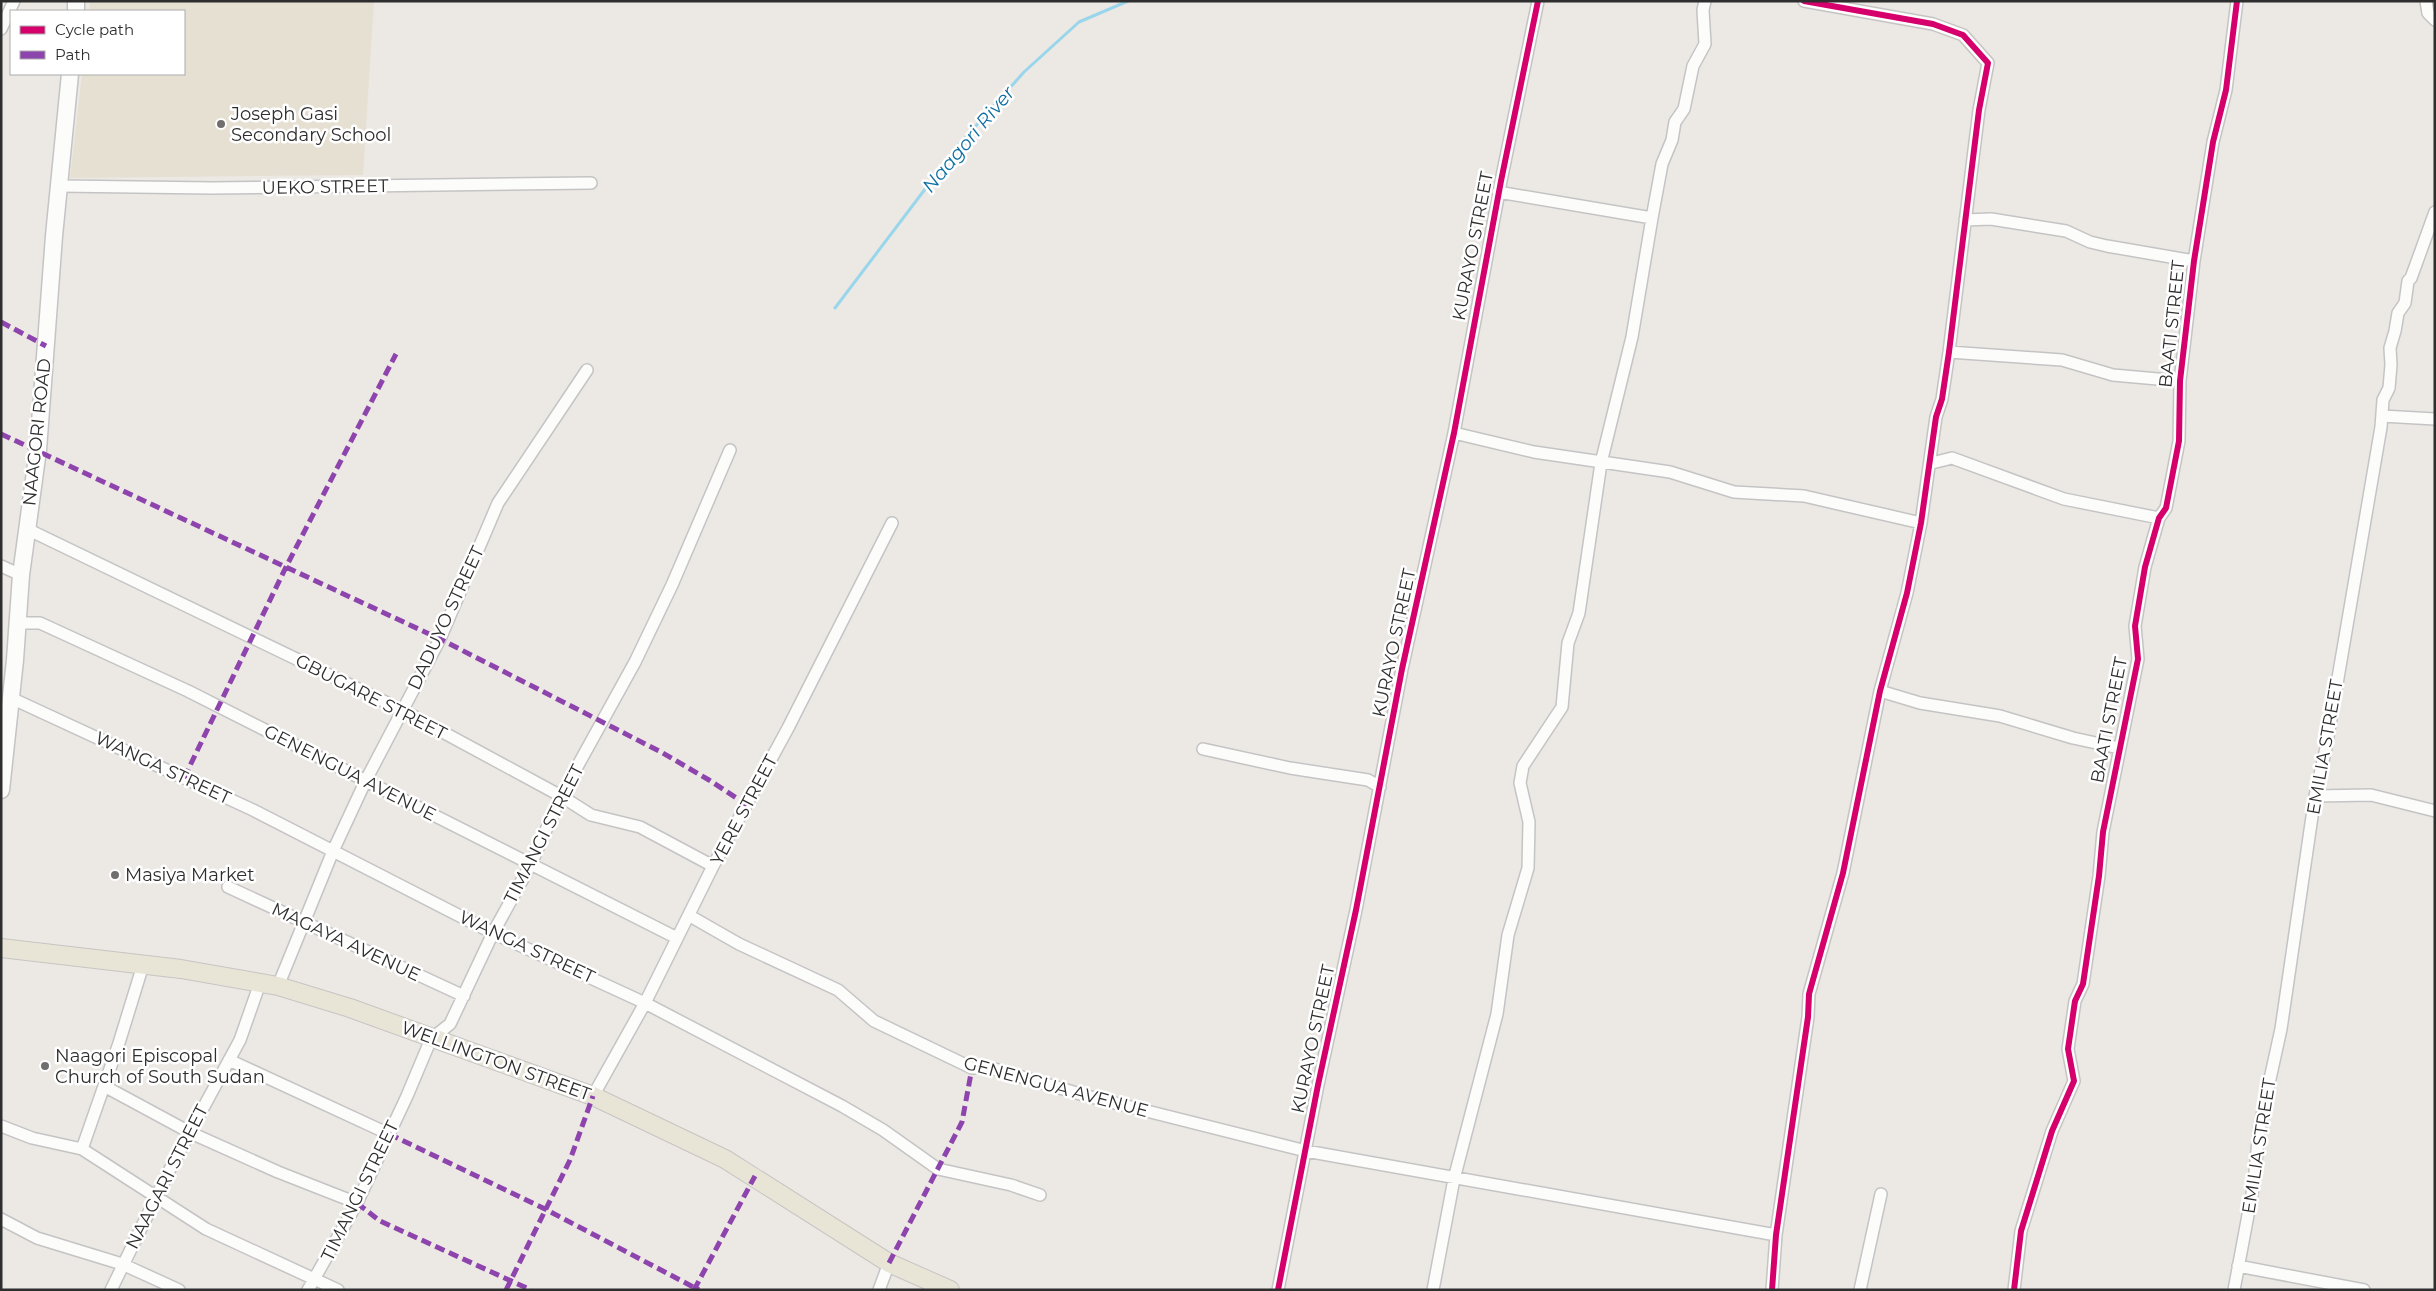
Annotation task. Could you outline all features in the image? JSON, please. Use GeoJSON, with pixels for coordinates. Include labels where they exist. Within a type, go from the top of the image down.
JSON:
{"type":"FeatureCollection","features":[{"type":"Feature","properties":{"kind":"main road","name":"WELLINGTON STREET"},"geometry":{"type":"LineString","coordinates":[[1,948],[181,969],[278,986],[350,1008],[431,1039],[593,1096],[732,1163],[889,1263],[950,1290]]}},
{"type":"Feature","properties":{"kind":"street"},"geometry":{"type":"LineString","coordinates":[[1,29],[14,1]]}},
{"type":"Feature","properties":{"kind":"street","name":"KURAYO STREET"},"geometry":{"type":"LineString","coordinates":[[1278,1290],[1318,1085],[1380,787],[1402,669],[1454,433],[1498,192],[1538,1]]}},
{"type":"Feature","properties":{"kind":"street"},"geometry":{"type":"LineString","coordinates":[[1433,1290],[1454,1179],[1497,1014],[1508,935],[1528,868],[1528,822],[1520,783],[1523,766],[1562,707],[1568,644],[1579,613],[1601,463],[1632,338],[1662,164],[1672,140],[1675,122],[1684,109],[1693,66],[1706,44],[1703,10],[1705,1]]}},
{"type":"Feature","properties":{"kind":"street"},"geometry":{"type":"LineString","coordinates":[[1772,1290],[1776,1235],[1808,1016],[1809,994],[1843,873],[1880,690],[1907,592],[1922,523],[1932,463],[1936,417],[1942,399],[1950,352],[1979,110],[1988,63],[1963,35],[1934,24],[1804,1]]}},
{"type":"Feature","properties":{"kind":"street","name":"BAATI STREET"},"geometry":{"type":"LineString","coordinates":[[2014,1290],[2021,1231],[2052,1131],[2074,1081],[2068,1049],[2075,1001],[2083,984],[2099,876],[2103,832],[2138,659],[2136,626],[2145,567],[2159,518],[2166,508],[2179,441],[2180,380],[2194,261],[2213,142],[2226,90],[2237,1]]}},
{"type":"Feature","properties":{"kind":"street"},"geometry":{"type":"LineString","coordinates":[[2426,1],[2428,14],[2435,20]]}},
{"type":"Feature","properties":{"kind":"street","name":"NAAGORI ROAD"},"geometry":{"type":"LineString","coordinates":[[1,790],[8,690],[18,623],[21,575],[38,450],[70,75]]}},
{"type":"Feature","properties":{"kind":"street","name":"UEKO STREET"},"geometry":{"type":"LineString","coordinates":[[59,186],[212,188],[591,183]]}},
{"type":"Feature","properties":{"kind":"street"},"geometry":{"type":"LineString","coordinates":[[1498,192],[1652,218]]}},
{"type":"Feature","properties":{"kind":"street","name":"EMILIA STREET"},"geometry":{"type":"LineString","coordinates":[[2234,1290],[2254,1183],[2259,1129],[2281,1029],[2315,796],[2326,748],[2382,416],[2383,400],[2389,388],[2390,348],[2398,313],[2405,303],[2408,281],[2412,278],[2435,212]]}},
{"type":"Feature","properties":{"kind":"street"},"geometry":{"type":"LineString","coordinates":[[1965,220],[1991,219],[2066,231],[2090,242],[2107,246],[2194,261]]}},
{"type":"Feature","properties":{"kind":"street"},"geometry":{"type":"LineString","coordinates":[[1950,352],[2062,360],[2113,375],[2180,380]]}},
{"type":"Feature","properties":{"kind":"street","name":"DADUYO STREET"},"geometry":{"type":"LineString","coordinates":[[278,986],[302,922],[333,851],[366,780],[440,639],[498,503],[587,370]]}},
{"type":"Feature","properties":{"kind":"street"},"geometry":{"type":"LineString","coordinates":[[2382,416],[2435,419]]}},
{"type":"Feature","properties":{"kind":"street"},"geometry":{"type":"LineString","coordinates":[[1454,433],[1534,452],[1670,472],[1734,492],[1804,496],[1922,523]]}},
{"type":"Feature","properties":{"kind":"street","name":"TIMANGI STREET"},"geometry":{"type":"LineString","coordinates":[[308,1290],[357,1203],[407,1096],[431,1039],[450,1024],[493,933],[531,864],[561,796],[604,721],[664,602],[730,450]]}},
{"type":"Feature","properties":{"kind":"street"},"geometry":{"type":"LineString","coordinates":[[1932,463],[1952,458],[2064,499],[2159,518]]}},
{"type":"Feature","properties":{"kind":"street","name":"YERE STREET"},"geometry":{"type":"LineString","coordinates":[[593,1096],[645,1003],[690,916],[713,866],[788,728],[892,523]]}},
{"type":"Feature","properties":{"kind":"street","name":"GBUGARE STREET"},"geometry":{"type":"LineString","coordinates":[[27,529],[402,710],[561,796],[592,815],[640,828],[713,866]]}},
{"type":"Feature","properties":{"kind":"street"},"geometry":{"type":"LineString","coordinates":[[1,566],[21,575]]}},
{"type":"Feature","properties":{"kind":"street","name":"GENENGUA AVENUE"},"geometry":{"type":"LineString","coordinates":[[18,623],[40,623],[188,691],[677,938]]}},
{"type":"Feature","properties":{"kind":"street","name":"WANGA STREET"},"geometry":{"type":"LineString","coordinates":[[8,690],[253,810],[493,933],[645,1003],[842,1106],[884,1130],[938,1169],[1011,1185],[1040,1195]]}},
{"type":"Feature","properties":{"kind":"street"},"geometry":{"type":"LineString","coordinates":[[1880,690],[1920,703],[2000,716],[2074,738],[2119,748]]}},
{"type":"Feature","properties":{"kind":"street"},"geometry":{"type":"LineString","coordinates":[[1203,749],[1290,768],[1368,780],[1380,787]]}},
{"type":"Feature","properties":{"kind":"street"},"geometry":{"type":"LineString","coordinates":[[2315,796],[2371,795],[2435,811]]}},
{"type":"Feature","properties":{"kind":"street","name":"MAGAYA AVENUE"},"geometry":{"type":"LineString","coordinates":[[228,887],[464,996]]}},
{"type":"Feature","properties":{"kind":"street","name":"GENENGUA AVENUE"},"geometry":{"type":"LineString","coordinates":[[690,916],[739,944],[838,990],[874,1021],[972,1068],[991,1068],[1087,1096],[1306,1151],[1454,1179],[1776,1235]]}},
{"type":"Feature","properties":{"kind":"street"},"geometry":{"type":"LineString","coordinates":[[82,1149],[143,965]]}},
{"type":"Feature","properties":{"kind":"street","name":"NAAGARI STREET"},"geometry":{"type":"LineString","coordinates":[[111,1290],[122,1264],[169,1171],[240,1040],[260,983]]}},
{"type":"Feature","properties":{"kind":"street"},"geometry":{"type":"LineString","coordinates":[[229,1060],[389,1134]]}},
{"type":"Feature","properties":{"kind":"street"},"geometry":{"type":"LineString","coordinates":[[104,1086],[191,1133],[278,1172],[357,1203]]}},
{"type":"Feature","properties":{"kind":"street"},"geometry":{"type":"LineString","coordinates":[[1,1126],[32,1138],[82,1149],[206,1229],[316,1278],[338,1290]]}},
{"type":"Feature","properties":{"kind":"street"},"geometry":{"type":"LineString","coordinates":[[1860,1290],[1881,1194]]}},
{"type":"Feature","properties":{"kind":"street"},"geometry":{"type":"LineString","coordinates":[[1,1219],[37,1238],[122,1264],[179,1290]]}},
{"type":"Feature","properties":{"kind":"street"},"geometry":{"type":"LineString","coordinates":[[879,1290],[889,1263]]}},
{"type":"Feature","properties":{"kind":"street"},"geometry":{"type":"LineString","coordinates":[[2238,1266],[2364,1290]]}},
{"type":"Feature","properties":{"kind":"shaded area","name":"Joseph Gasi Secondary School"},"geometry":{"type":"Polygon","coordinates":[[[90,1],[374,1],[363,175],[70,178],[82,75],[185,75],[185,10],[89,10],[90,1]]]}},
{"type":"Feature","properties":{"kind":"waterway","name":"Naagori River"},"geometry":{"type":"LineString","coordinates":[[835,308],[957,147],[1024,72],[1079,22],[1128,1]]}},
{"type":"Feature","properties":{"kind":"marked path"},"geometry":{"type":"LineString","coordinates":[[1,322],[46,346]]}},
{"type":"Feature","properties":{"kind":"marked path"},"geometry":{"type":"LineString","coordinates":[[184,778],[286,567],[396,354]]}},
{"type":"Feature","properties":{"kind":"marked path"},"geometry":{"type":"LineString","coordinates":[[1,434],[440,639],[661,752],[747,805]]}},
{"type":"Feature","properties":{"kind":"marked path"},"geometry":{"type":"LineString","coordinates":[[889,1263],[962,1122],[972,1068]]}},
{"type":"Feature","properties":{"kind":"marked path"},"geometry":{"type":"LineString","coordinates":[[506,1290],[570,1160],[593,1096]]}},
{"type":"Feature","properties":{"kind":"marked path"},"geometry":{"type":"LineString","coordinates":[[389,1134],[545,1209],[699,1290]]}},
{"type":"Feature","properties":{"kind":"marked path"},"geometry":{"type":"LineString","coordinates":[[694,1290],[755,1176]]}},
{"type":"Feature","properties":{"kind":"marked path"},"geometry":{"type":"LineString","coordinates":[[357,1203],[380,1221],[531,1290]]}},
{"type":"Feature","properties":{"kind":"cycle path"},"geometry":{"type":"LineString","coordinates":[[1278,1290],[1318,1085],[1356,910],[1402,669],[1454,433],[1501,181],[1538,1]]}},
{"type":"Feature","properties":{"kind":"cycle path"},"geometry":{"type":"LineString","coordinates":[[1772,1290],[1776,1235],[1808,1017],[1809,994],[1843,873],[1880,691],[1907,593],[1921,523],[1936,417],[1942,399],[1949,352],[1979,110],[1988,63],[1963,35],[1933,24],[1804,1]]}},
{"type":"Feature","properties":{"kind":"cycle path"},"geometry":{"type":"LineString","coordinates":[[2014,1290],[2021,1231],[2052,1131],[2074,1081],[2068,1049],[2075,1001],[2083,984],[2099,876],[2103,832],[2138,659],[2135,626],[2145,567],[2159,518],[2166,508],[2179,441],[2180,381],[2194,261],[2213,142],[2226,90],[2237,1]]}},
{"type":"Feature","properties":{"kind":"place","name":"Joseph Gasi Secondary School"},"geometry":{"type":"Point","coordinates":[221,124]}},
{"type":"Feature","properties":{"kind":"place","name":"Masiya Market"},"geometry":{"type":"Point","coordinates":[115,875]}},
{"type":"Feature","properties":{"kind":"place","name":"Naagori Episcopal Church of South Sudan"},"geometry":{"type":"Point","coordinates":[45,1066]}}]}
